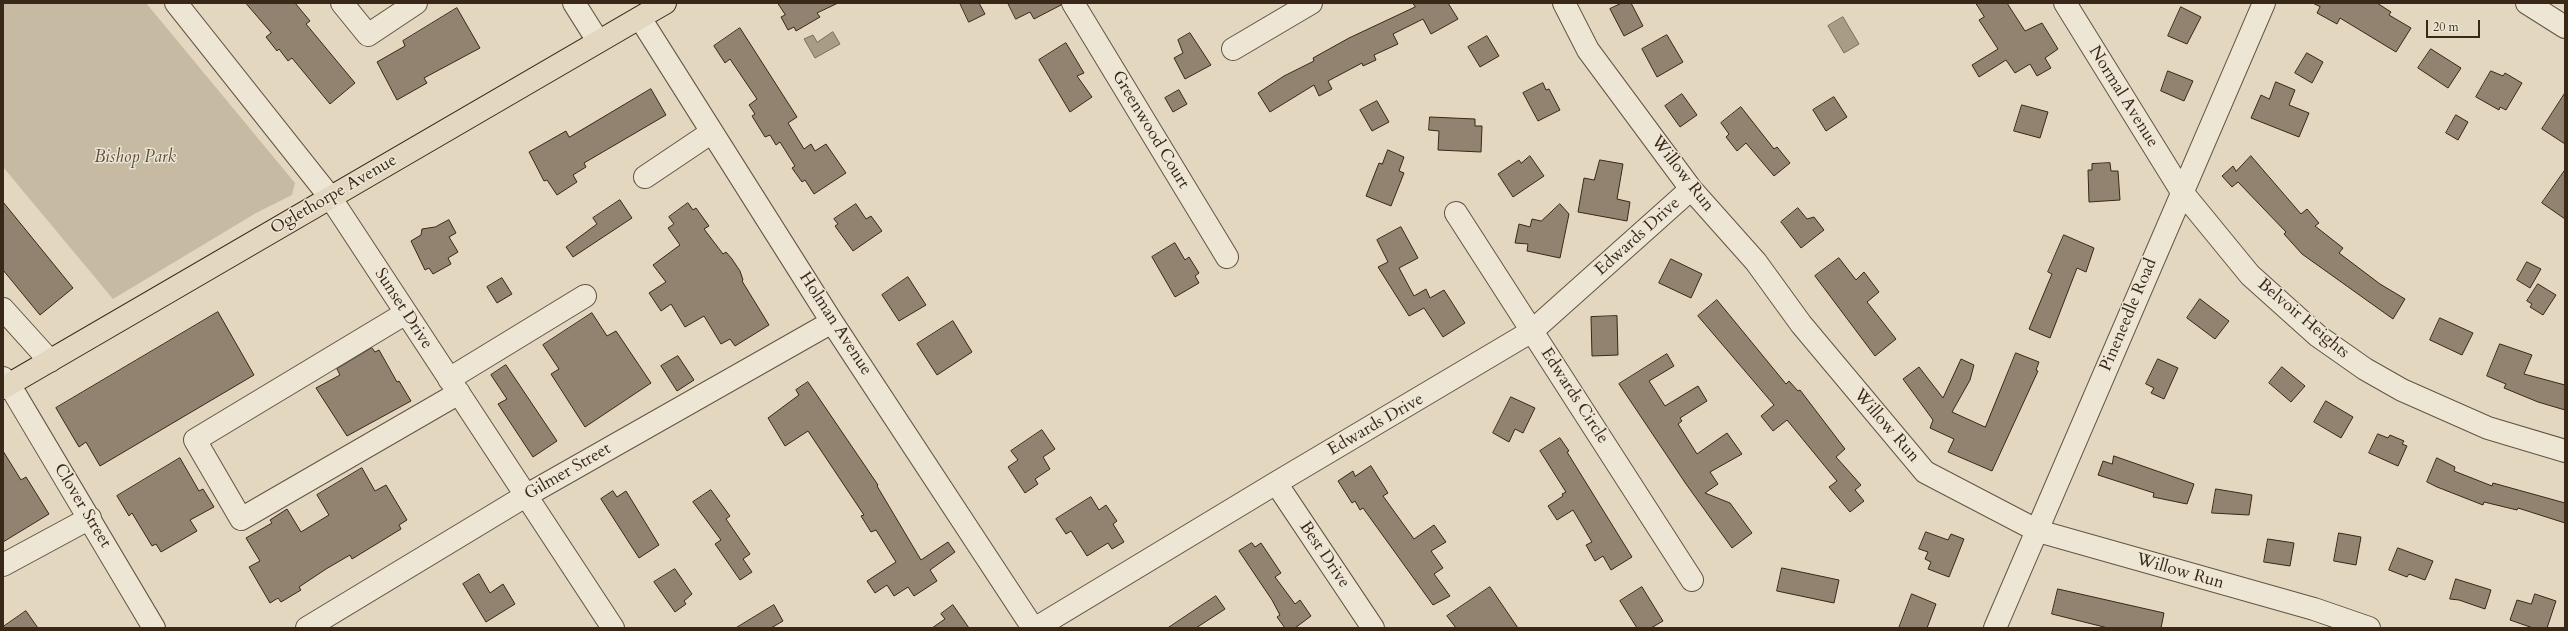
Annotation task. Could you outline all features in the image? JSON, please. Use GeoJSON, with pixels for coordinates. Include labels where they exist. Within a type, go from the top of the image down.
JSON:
{"type":"FeatureCollection","features":[{"type":"Feature","properties":{"kind":"main road","name":"Oglethorpe Avenue"},"geometry":{"type":"LineString","coordinates":[[5,384],[50,361],[665,3]]}},
{"type":"Feature","properties":{"kind":"street","name":"Sunset Drive"},"geometry":{"type":"LineString","coordinates":[[176,3],[330,197],[613,628]]}},
{"type":"Feature","properties":{"kind":"street"},"geometry":{"type":"LineString","coordinates":[[342,3],[368,35],[416,3]]}},
{"type":"Feature","properties":{"kind":"street"},"geometry":{"type":"LineString","coordinates":[[574,3],[598,41]]}},
{"type":"Feature","properties":{"kind":"street","name":"Greenwood Court"},"geometry":{"type":"LineString","coordinates":[[1073,3],[1226,257]]}},
{"type":"Feature","properties":{"kind":"street"},"geometry":{"type":"LineString","coordinates":[[1233,49],[1311,3]]}},
{"type":"Feature","properties":{"kind":"street","name":"Willow Run"},"geometry":{"type":"LineString","coordinates":[[1564,3],[1588,50],[1691,189],[1756,262],[1836,367],[1925,472],[2038,531],[2314,609],[2369,628]]}},
{"type":"Feature","properties":{"kind":"street","name":"Normal Avenue"},"geometry":{"type":"LineString","coordinates":[[2065,3],[2182,192]]}},
{"type":"Feature","properties":{"kind":"street","name":"Pineneedle Road"},"geometry":{"type":"LineString","coordinates":[[1995,628],[2264,3]]}},
{"type":"Feature","properties":{"kind":"street"},"geometry":{"type":"LineString","coordinates":[[2527,3],[2565,27]]}},
{"type":"Feature","properties":{"kind":"street","name":"Holman Avenue"},"geometry":{"type":"LineString","coordinates":[[640,18],[832,322],[1033,628]]}},
{"type":"Feature","properties":{"kind":"street"},"geometry":{"type":"LineString","coordinates":[[645,177],[712,132]]}},
{"type":"Feature","properties":{"kind":"street","name":"Edwards Drive"},"geometry":{"type":"LineString","coordinates":[[1036,628],[1276,483],[1532,332],[1691,189]]}},
{"type":"Feature","properties":{"kind":"street","name":"Belvoir Heights"},"geometry":{"type":"LineString","coordinates":[[2182,192],[2250,275],[2318,336],[2365,369],[2402,390],[2488,428],[2565,451]]}},
{"type":"Feature","properties":{"kind":"street","name":"Edwards Circle"},"geometry":{"type":"LineString","coordinates":[[1456,213],[1692,580]]}},
{"type":"Feature","properties":{"kind":"street"},"geometry":{"type":"LineString","coordinates":[[406,313],[195,440],[241,519],[454,386],[585,296]]}},
{"type":"Feature","properties":{"kind":"street"},"geometry":{"type":"LineString","coordinates":[[3,309],[50,361]]}},
{"type":"Feature","properties":{"kind":"street","name":"Gilmer Street"},"geometry":{"type":"LineString","coordinates":[[307,628],[527,495],[832,322]]}},
{"type":"Feature","properties":{"kind":"street","name":"Clover Street"},"geometry":{"type":"LineString","coordinates":[[5,384],[90,518],[154,628]]}},
{"type":"Feature","properties":{"kind":"street","name":"Best Drive"},"geometry":{"type":"LineString","coordinates":[[1276,483],[1373,628]]}},
{"type":"Feature","properties":{"kind":"street"},"geometry":{"type":"LineString","coordinates":[[3,565],[90,518]]}},
{"type":"Feature","properties":{"kind":"green space","name":"Bishop Park"},"geometry":{"type":"Polygon","coordinates":[[[3,3],[146,3],[295,183],[292,195],[256,213],[113,299],[3,167],[3,3]]]}},
{"type":"Feature","properties":{"kind":"shaded area"},"geometry":{"type":"Polygon","coordinates":[[[1843,17],[1859,44],[1844,53],[1828,26],[1843,17]]]}},
{"type":"Feature","properties":{"kind":"shaded area"},"geometry":{"type":"Polygon","coordinates":[[[833,32],[840,44],[815,58],[804,39],[813,35],[817,42],[833,32]]]}},
{"type":"Feature","properties":{"kind":"building"},"geometry":{"type":"Polygon","coordinates":[[[246,3],[295,3],[310,21],[306,24],[355,83],[330,104],[292,58],[288,61],[279,49],[277,51],[266,37],[271,33],[246,3]]]}},
{"type":"Feature","properties":{"kind":"building"},"geometry":{"type":"Polygon","coordinates":[[[778,3],[838,3],[817,13],[820,17],[796,31],[794,27],[788,30],[781,17],[785,15],[778,3]]]}},
{"type":"Feature","properties":{"kind":"building"},"geometry":{"type":"Polygon","coordinates":[[[960,3],[979,3],[985,14],[969,22],[960,3]]]}},
{"type":"Feature","properties":{"kind":"building"},"geometry":{"type":"Polygon","coordinates":[[[1008,3],[1061,3],[1061,5],[1034,19],[1030,12],[1016,19],[1008,3]]]}},
{"type":"Feature","properties":{"kind":"building"},"geometry":{"type":"Polygon","coordinates":[[[1413,3],[1448,3],[1458,19],[1431,34],[1423,19],[1393,34],[1398,44],[1374,55],[1376,60],[1363,66],[1362,63],[1328,81],[1332,89],[1319,96],[1314,85],[1270,112],[1258,93],[1284,76],[1314,61],[1313,58],[1349,38],[1415,7],[1413,3]]]}},
{"type":"Feature","properties":{"kind":"building"},"geometry":{"type":"Polygon","coordinates":[[[1622,3],[1631,3],[1643,26],[1624,36],[1610,9],[1622,3]]]}},
{"type":"Feature","properties":{"kind":"building"},"geometry":{"type":"Polygon","coordinates":[[[1976,3],[2007,3],[2025,31],[2042,23],[2058,49],[2045,58],[2051,68],[2037,76],[2030,64],[2015,73],[2006,60],[1979,77],[1972,65],[1998,49],[1979,20],[1984,17],[1976,3]]]}},
{"type":"Feature","properties":{"kind":"building"},"geometry":{"type":"Polygon","coordinates":[[[2313,3],[2377,3],[2391,12],[2389,15],[2411,28],[2396,52],[2340,18],[2337,24],[2317,13],[2320,7],[2313,3]]]}},
{"type":"Feature","properties":{"kind":"building"},"geometry":{"type":"Polygon","coordinates":[[[2181,7],[2201,17],[2187,44],[2168,36],[2181,7]]]}},
{"type":"Feature","properties":{"kind":"building"},"geometry":{"type":"Polygon","coordinates":[[[457,8],[480,48],[424,78],[427,83],[397,100],[377,62],[405,46],[403,41],[457,8]]]}},
{"type":"Feature","properties":{"kind":"building"},"geometry":{"type":"Polygon","coordinates":[[[740,28],[797,117],[788,123],[804,149],[811,144],[815,151],[826,144],[846,173],[814,194],[805,180],[802,182],[792,168],[795,166],[780,142],[776,145],[770,135],[765,137],[752,116],[755,114],[749,105],[757,99],[730,59],[725,63],[714,46],[740,28]]]}},
{"type":"Feature","properties":{"kind":"building"},"geometry":{"type":"Polygon","coordinates":[[[1190,33],[1211,65],[1185,79],[1174,58],[1183,53],[1178,40],[1190,33]]]}},
{"type":"Feature","properties":{"kind":"building"},"geometry":{"type":"Polygon","coordinates":[[[1667,35],[1683,62],[1657,77],[1642,49],[1667,35]]]}},
{"type":"Feature","properties":{"kind":"building"},"geometry":{"type":"Polygon","coordinates":[[[1487,36],[1499,56],[1480,67],[1468,47],[1487,36]]]}},
{"type":"Feature","properties":{"kind":"building"},"geometry":{"type":"Polygon","coordinates":[[[1066,43],[1084,73],[1077,76],[1092,97],[1070,112],[1039,60],[1066,43]]]}},
{"type":"Feature","properties":{"kind":"building"},"geometry":{"type":"Polygon","coordinates":[[[2431,49],[2461,68],[2448,88],[2418,68],[2431,49]]]}},
{"type":"Feature","properties":{"kind":"building"},"geometry":{"type":"Polygon","coordinates":[[[2307,53],[2323,62],[2312,83],[2295,73],[2307,53]]]}},
{"type":"Feature","properties":{"kind":"building"},"geometry":{"type":"Polygon","coordinates":[[[2168,71],[2193,81],[2184,101],[2161,91],[2168,71]]]}},
{"type":"Feature","properties":{"kind":"building"},"geometry":{"type":"Polygon","coordinates":[[[2491,71],[2503,76],[2505,73],[2522,83],[2506,110],[2500,107],[2499,110],[2476,97],[2491,71]]]}},
{"type":"Feature","properties":{"kind":"building"},"geometry":{"type":"Polygon","coordinates":[[[2276,82],[2295,90],[2289,105],[2309,113],[2299,137],[2251,118],[2261,95],[2269,99],[2276,82]]]}},
{"type":"Feature","properties":{"kind":"building"},"geometry":{"type":"Polygon","coordinates":[[[1543,83],[1546,90],[1549,89],[1560,110],[1538,121],[1523,93],[1543,83]]]}},
{"type":"Feature","properties":{"kind":"building"},"geometry":{"type":"Polygon","coordinates":[[[651,89],[666,115],[584,163],[586,167],[573,175],[577,182],[557,195],[547,180],[544,181],[529,152],[566,131],[569,137],[651,89]]]}},
{"type":"Feature","properties":{"kind":"building"},"geometry":{"type":"Polygon","coordinates":[[[1179,90],[1187,104],[1173,112],[1165,98],[1179,90]]]}},
{"type":"Feature","properties":{"kind":"building"},"geometry":{"type":"Polygon","coordinates":[[[2565,93],[2565,144],[2542,129],[2565,93]]]}},
{"type":"Feature","properties":{"kind":"building"},"geometry":{"type":"Polygon","coordinates":[[[1682,94],[1697,115],[1680,127],[1665,106],[1682,94]]]}},
{"type":"Feature","properties":{"kind":"building"},"geometry":{"type":"Polygon","coordinates":[[[1834,97],[1847,117],[1826,131],[1813,110],[1834,97]]]}},
{"type":"Feature","properties":{"kind":"building"},"geometry":{"type":"Polygon","coordinates":[[[1377,101],[1389,122],[1372,131],[1360,110],[1377,101]]]}},
{"type":"Feature","properties":{"kind":"building"},"geometry":{"type":"Polygon","coordinates":[[[2022,105],[2048,112],[2040,138],[2014,131],[2022,105]]]}},
{"type":"Feature","properties":{"kind":"building"},"geometry":{"type":"Polygon","coordinates":[[[1741,107],[1774,149],[1777,147],[1790,163],[1774,176],[1746,143],[1737,151],[1726,137],[1729,134],[1721,123],[1741,107]]]}},
{"type":"Feature","properties":{"kind":"building"},"geometry":{"type":"Polygon","coordinates":[[[2456,115],[2468,122],[2458,140],[2446,133],[2456,115]]]}},
{"type":"Feature","properties":{"kind":"building"},"geometry":{"type":"Polygon","coordinates":[[[1430,117],[1475,119],[1475,126],[1482,126],[1481,152],[1438,150],[1439,131],[1429,130],[1430,117]]]}},
{"type":"Feature","properties":{"kind":"building"},"geometry":{"type":"Polygon","coordinates":[[[1388,150],[1404,157],[1399,171],[1404,173],[1391,206],[1366,196],[1379,163],[1382,164],[1388,150]]]}},
{"type":"Feature","properties":{"kind":"building"},"geometry":{"type":"Polygon","coordinates":[[[1530,156],[1544,176],[1513,197],[1498,174],[1519,160],[1521,163],[1530,156]]]}},
{"type":"Feature","properties":{"kind":"building"},"geometry":{"type":"Polygon","coordinates":[[[2251,156],[2301,214],[2307,209],[2319,223],[2315,226],[2343,248],[2339,253],[2380,284],[2405,299],[2393,319],[2302,254],[2284,234],[2286,232],[2238,182],[2232,187],[2222,176],[2233,166],[2236,171],[2251,156]]]}},
{"type":"Feature","properties":{"kind":"building"},"geometry":{"type":"Polygon","coordinates":[[[1600,160],[1623,164],[1617,199],[1630,202],[1627,221],[1578,212],[1584,178],[1594,180],[1600,160]]]}},
{"type":"Feature","properties":{"kind":"building"},"geometry":{"type":"Polygon","coordinates":[[[2110,163],[2111,171],[2118,171],[2120,200],[2089,202],[2088,170],[2092,170],[2092,164],[2110,163]]]}},
{"type":"Feature","properties":{"kind":"building"},"geometry":{"type":"Polygon","coordinates":[[[2565,170],[2565,219],[2542,203],[2565,170]]]}},
{"type":"Feature","properties":{"kind":"building"},"geometry":{"type":"Polygon","coordinates":[[[620,200],[632,218],[573,257],[566,247],[597,224],[593,218],[620,200]]]}},
{"type":"Feature","properties":{"kind":"building"},"geometry":{"type":"Polygon","coordinates":[[[3,202],[73,288],[40,315],[3,270],[3,202]]]}},
{"type":"Feature","properties":{"kind":"building"},"geometry":{"type":"Polygon","coordinates":[[[688,203],[693,210],[696,208],[709,226],[704,229],[723,254],[726,252],[740,271],[742,281],[769,325],[735,346],[730,339],[721,344],[704,316],[685,327],[671,304],[661,311],[649,293],[666,282],[653,265],[680,245],[668,228],[674,224],[669,217],[688,203]]]}},
{"type":"Feature","properties":{"kind":"building"},"geometry":{"type":"Polygon","coordinates":[[[856,204],[866,219],[871,216],[882,231],[853,251],[835,226],[838,224],[834,219],[856,204]]]}},
{"type":"Feature","properties":{"kind":"building"},"geometry":{"type":"Polygon","coordinates":[[[1560,204],[1569,214],[1560,258],[1527,251],[1528,244],[1515,243],[1519,224],[1530,227],[1532,219],[1541,221],[1560,204]]]}},
{"type":"Feature","properties":{"kind":"building"},"geometry":{"type":"Polygon","coordinates":[[[1798,208],[1807,219],[1814,217],[1824,230],[1801,248],[1781,222],[1798,208]]]}},
{"type":"Feature","properties":{"kind":"building"},"geometry":{"type":"Polygon","coordinates":[[[449,220],[456,233],[449,237],[458,252],[448,258],[451,264],[433,274],[429,268],[425,270],[411,241],[421,235],[422,229],[435,227],[449,220]]]}},
{"type":"Feature","properties":{"kind":"building"},"geometry":{"type":"Polygon","coordinates":[[[1401,227],[1418,258],[1399,268],[1414,296],[1426,289],[1430,298],[1444,290],[1465,323],[1443,337],[1424,308],[1409,316],[1378,267],[1388,262],[1377,240],[1401,227]]]}},
{"type":"Feature","properties":{"kind":"building"},"geometry":{"type":"Polygon","coordinates":[[[2064,235],[2094,248],[2086,272],[2077,268],[2050,338],[2029,329],[2052,274],[2048,272],[2064,235]]]}},
{"type":"Feature","properties":{"kind":"building"},"geometry":{"type":"Polygon","coordinates":[[[1175,243],[1185,260],[1189,257],[1199,273],[1195,276],[1199,283],[1175,297],[1152,257],[1175,243]]]}},
{"type":"Feature","properties":{"kind":"building"},"geometry":{"type":"Polygon","coordinates":[[[1839,258],[1856,280],[1864,272],[1879,292],[1867,302],[1896,339],[1875,356],[1815,276],[1839,258]]]}},
{"type":"Feature","properties":{"kind":"building"},"geometry":{"type":"Polygon","coordinates":[[[1671,259],[1702,274],[1691,298],[1659,283],[1671,259]]]}},
{"type":"Feature","properties":{"kind":"building"},"geometry":{"type":"Polygon","coordinates":[[[2527,262],[2541,269],[2530,288],[2517,280],[2527,262]]]}},
{"type":"Feature","properties":{"kind":"building"},"geometry":{"type":"Polygon","coordinates":[[[908,277],[926,305],[899,321],[882,295],[908,277]]]}},
{"type":"Feature","properties":{"kind":"building"},"geometry":{"type":"Polygon","coordinates":[[[502,278],[512,294],[497,303],[487,287],[502,278]]]}},
{"type":"Feature","properties":{"kind":"building"},"geometry":{"type":"Polygon","coordinates":[[[2538,284],[2556,295],[2543,315],[2530,307],[2532,304],[2527,301],[2538,284]]]}},
{"type":"Feature","properties":{"kind":"building"},"geometry":{"type":"Polygon","coordinates":[[[2200,299],[2229,321],[2215,339],[2187,318],[2200,299]]]}},
{"type":"Feature","properties":{"kind":"building"},"geometry":{"type":"Polygon","coordinates":[[[1717,300],[1786,384],[1789,381],[1798,391],[1800,390],[1845,449],[1836,457],[1861,485],[1855,490],[1864,501],[1850,512],[1829,487],[1837,481],[1787,420],[1773,431],[1761,416],[1774,405],[1698,316],[1717,300]]]}},
{"type":"Feature","properties":{"kind":"building"},"geometry":{"type":"Polygon","coordinates":[[[218,312],[254,375],[100,466],[86,442],[79,447],[56,408],[218,312]]]}},
{"type":"Feature","properties":{"kind":"building"},"geometry":{"type":"Polygon","coordinates":[[[592,313],[607,336],[616,331],[651,383],[585,427],[551,374],[559,369],[543,345],[592,313]]]}},
{"type":"Feature","properties":{"kind":"building"},"geometry":{"type":"Polygon","coordinates":[[[1617,316],[1618,355],[1592,356],[1591,317],[1617,316]]]}},
{"type":"Feature","properties":{"kind":"building"},"geometry":{"type":"Polygon","coordinates":[[[2440,318],[2473,333],[2462,355],[2430,340],[2440,318]]]}},
{"type":"Feature","properties":{"kind":"building"},"geometry":{"type":"Polygon","coordinates":[[[953,321],[972,352],[937,375],[917,344],[953,321]]]}},
{"type":"Feature","properties":{"kind":"building"},"geometry":{"type":"Polygon","coordinates":[[[2500,344],[2532,355],[2524,374],[2565,385],[2565,410],[2538,402],[2504,388],[2506,384],[2487,376],[2500,344]]]}},
{"type":"Feature","properties":{"kind":"building"},"geometry":{"type":"Polygon","coordinates":[[[372,348],[375,352],[379,350],[397,382],[399,381],[411,401],[347,436],[316,388],[340,375],[337,369],[372,348]]]}},
{"type":"Feature","properties":{"kind":"building"},"geometry":{"type":"Polygon","coordinates":[[[2016,353],[2039,362],[2036,370],[2038,371],[1992,471],[1948,452],[1954,439],[1930,428],[1933,420],[1903,379],[1919,367],[1943,398],[1961,359],[1974,365],[1970,380],[1952,412],[1985,427],[2016,353]]]}},
{"type":"Feature","properties":{"kind":"building"},"geometry":{"type":"Polygon","coordinates":[[[1667,354],[1674,366],[1649,381],[1665,406],[1698,386],[1707,401],[1680,418],[1682,421],[1678,424],[1697,454],[1727,433],[1742,454],[1710,472],[1718,484],[1705,493],[1730,503],[1752,533],[1732,548],[1686,484],[1619,384],[1667,354]]]}},
{"type":"Feature","properties":{"kind":"building"},"geometry":{"type":"Polygon","coordinates":[[[678,356],[694,380],[677,391],[661,366],[678,356]]]}},
{"type":"Feature","properties":{"kind":"building"},"geometry":{"type":"Polygon","coordinates":[[[2158,359],[2178,368],[2164,399],[2151,393],[2154,388],[2146,384],[2158,359]]]}},
{"type":"Feature","properties":{"kind":"building"},"geometry":{"type":"Polygon","coordinates":[[[506,365],[557,441],[533,457],[498,404],[507,399],[491,375],[506,365]]]}},
{"type":"Feature","properties":{"kind":"building"},"geometry":{"type":"Polygon","coordinates":[[[2282,367],[2305,386],[2291,402],[2269,383],[2282,367]]]}},
{"type":"Feature","properties":{"kind":"building"},"geometry":{"type":"Polygon","coordinates":[[[808,382],[878,485],[877,486],[921,560],[948,542],[955,552],[930,570],[937,581],[914,596],[908,587],[894,596],[887,585],[875,593],[867,581],[896,562],[876,530],[871,532],[861,516],[864,515],[808,431],[785,446],[768,418],[799,395],[796,390],[808,382]]]}},
{"type":"Feature","properties":{"kind":"building"},"geometry":{"type":"Polygon","coordinates":[[[1511,397],[1535,408],[1523,433],[1515,429],[1509,442],[1493,433],[1511,397]]]}},
{"type":"Feature","properties":{"kind":"building"},"geometry":{"type":"Polygon","coordinates":[[[2326,401],[2353,417],[2341,438],[2314,422],[2326,401]]]}},
{"type":"Feature","properties":{"kind":"building"},"geometry":{"type":"Polygon","coordinates":[[[1042,430],[1055,449],[1043,457],[1050,469],[1035,479],[1038,484],[1025,493],[1008,467],[1018,460],[1011,451],[1042,430]]]}},
{"type":"Feature","properties":{"kind":"building"},"geometry":{"type":"Polygon","coordinates":[[[2378,434],[2388,438],[2390,435],[2404,441],[2402,444],[2407,446],[2398,466],[2369,453],[2378,434]]]}},
{"type":"Feature","properties":{"kind":"building"},"geometry":{"type":"Polygon","coordinates":[[[1560,438],[1569,451],[1567,452],[1632,557],[1611,570],[1603,556],[1595,561],[1586,545],[1592,542],[1573,510],[1557,520],[1548,506],[1563,496],[1562,494],[1566,492],[1540,451],[1560,438]]]}},
{"type":"Feature","properties":{"kind":"building"},"geometry":{"type":"Polygon","coordinates":[[[3,451],[21,480],[26,477],[49,514],[3,542],[3,451]]]}},
{"type":"Feature","properties":{"kind":"building"},"geometry":{"type":"Polygon","coordinates":[[[2114,456],[2194,484],[2187,504],[2153,497],[2154,493],[2098,475],[2103,461],[2112,464],[2114,456]]]}},
{"type":"Feature","properties":{"kind":"building"},"geometry":{"type":"Polygon","coordinates":[[[180,458],[199,491],[203,489],[214,507],[190,520],[197,531],[161,552],[156,544],[152,546],[132,513],[129,516],[117,496],[180,458]]]}},
{"type":"Feature","properties":{"kind":"building"},"geometry":{"type":"Polygon","coordinates":[[[2437,458],[2455,467],[2454,471],[2492,486],[2493,483],[2565,503],[2565,523],[2518,508],[2517,510],[2484,502],[2483,505],[2427,482],[2437,458]]]}},
{"type":"Feature","properties":{"kind":"building"},"geometry":{"type":"Polygon","coordinates":[[[1371,466],[1388,493],[1383,496],[1414,539],[1434,525],[1446,542],[1431,551],[1443,568],[1434,574],[1450,596],[1433,605],[1363,508],[1360,510],[1355,501],[1352,503],[1338,481],[1353,471],[1355,476],[1371,466]]]}},
{"type":"Feature","properties":{"kind":"building"},"geometry":{"type":"Polygon","coordinates":[[[362,468],[375,491],[386,485],[407,520],[399,525],[401,529],[352,559],[350,555],[326,569],[299,587],[301,590],[281,602],[278,598],[270,603],[249,567],[260,561],[246,538],[272,523],[270,520],[287,509],[301,532],[329,515],[317,495],[362,468]]]}},
{"type":"Feature","properties":{"kind":"building"},"geometry":{"type":"Polygon","coordinates":[[[2216,489],[2252,495],[2249,515],[2212,513],[2216,489]]]}},
{"type":"Feature","properties":{"kind":"building"},"geometry":{"type":"Polygon","coordinates":[[[711,490],[730,516],[726,519],[750,554],[743,559],[752,572],[740,580],[715,544],[721,540],[693,502],[711,490]]]}},
{"type":"Feature","properties":{"kind":"building"},"geometry":{"type":"Polygon","coordinates":[[[613,491],[617,497],[626,491],[659,545],[639,558],[601,499],[613,491]]]}},
{"type":"Feature","properties":{"kind":"building"},"geometry":{"type":"Polygon","coordinates":[[[1091,497],[1099,510],[1106,505],[1117,521],[1113,524],[1124,542],[1112,549],[1108,543],[1087,556],[1071,531],[1066,534],[1056,519],[1091,497]]]}},
{"type":"Feature","properties":{"kind":"building"},"geometry":{"type":"Polygon","coordinates":[[[1926,532],[1948,540],[1951,534],[1964,539],[1949,577],[1928,569],[1931,562],[1925,559],[1928,552],[1919,549],[1926,532]]]}},
{"type":"Feature","properties":{"kind":"building"},"geometry":{"type":"Polygon","coordinates":[[[2339,533],[2361,537],[2356,565],[2334,561],[2339,533]]]}},
{"type":"Feature","properties":{"kind":"building"},"geometry":{"type":"Polygon","coordinates":[[[2268,539],[2294,543],[2290,566],[2264,562],[2268,539]]]}},
{"type":"Feature","properties":{"kind":"building"},"geometry":{"type":"Polygon","coordinates":[[[1252,543],[1255,547],[1261,543],[1281,573],[1275,577],[1295,604],[1300,600],[1311,616],[1295,628],[1285,628],[1277,617],[1280,615],[1272,600],[1239,551],[1252,543]]]}},
{"type":"Feature","properties":{"kind":"building"},"geometry":{"type":"Polygon","coordinates":[[[2398,548],[2433,561],[2425,580],[2409,574],[2407,577],[2389,570],[2398,548]]]}},
{"type":"Feature","properties":{"kind":"building"},"geometry":{"type":"Polygon","coordinates":[[[1782,568],[1839,580],[1834,603],[1777,591],[1782,568]]]}},
{"type":"Feature","properties":{"kind":"building"},"geometry":{"type":"Polygon","coordinates":[[[675,569],[692,594],[684,601],[686,604],[675,612],[654,582],[675,569]]]}},
{"type":"Feature","properties":{"kind":"building"},"geometry":{"type":"Polygon","coordinates":[[[479,574],[490,593],[503,584],[515,604],[486,622],[463,584],[479,574]]]}},
{"type":"Feature","properties":{"kind":"building"},"geometry":{"type":"Polygon","coordinates":[[[2456,579],[2491,590],[2485,609],[2459,600],[2450,599],[2456,579]]]}},
{"type":"Feature","properties":{"kind":"building"},"geometry":{"type":"Polygon","coordinates":[[[1490,587],[1518,628],[1456,628],[1447,616],[1490,587]]]}},
{"type":"Feature","properties":{"kind":"building"},"geometry":{"type":"Polygon","coordinates":[[[1642,587],[1663,621],[1651,628],[1637,628],[1620,601],[1642,587]]]}},
{"type":"Feature","properties":{"kind":"building"},"geometry":{"type":"Polygon","coordinates":[[[2058,589],[2164,613],[2161,628],[2108,628],[2052,614],[2058,589]]]}},
{"type":"Feature","properties":{"kind":"building"},"geometry":{"type":"Polygon","coordinates":[[[1912,594],[1936,604],[1927,628],[1899,628],[1912,594]]]}},
{"type":"Feature","properties":{"kind":"building"},"geometry":{"type":"Polygon","coordinates":[[[2535,594],[2556,601],[2547,628],[2533,628],[2510,620],[2517,600],[2531,604],[2535,594]]]}},
{"type":"Feature","properties":{"kind":"building"},"geometry":{"type":"Polygon","coordinates":[[[1216,596],[1225,609],[1196,628],[1168,628],[1216,596]]]}},
{"type":"Feature","properties":{"kind":"building"},"geometry":{"type":"Polygon","coordinates":[[[774,605],[783,621],[771,628],[736,628],[774,605]]]}},
{"type":"Feature","properties":{"kind":"building"},"geometry":{"type":"Polygon","coordinates":[[[953,605],[969,628],[932,628],[945,619],[941,614],[953,605]]]}},
{"type":"Feature","properties":{"kind":"building"},"geometry":{"type":"Polygon","coordinates":[[[26,611],[38,628],[3,628],[3,627],[26,611]]]}}]}
